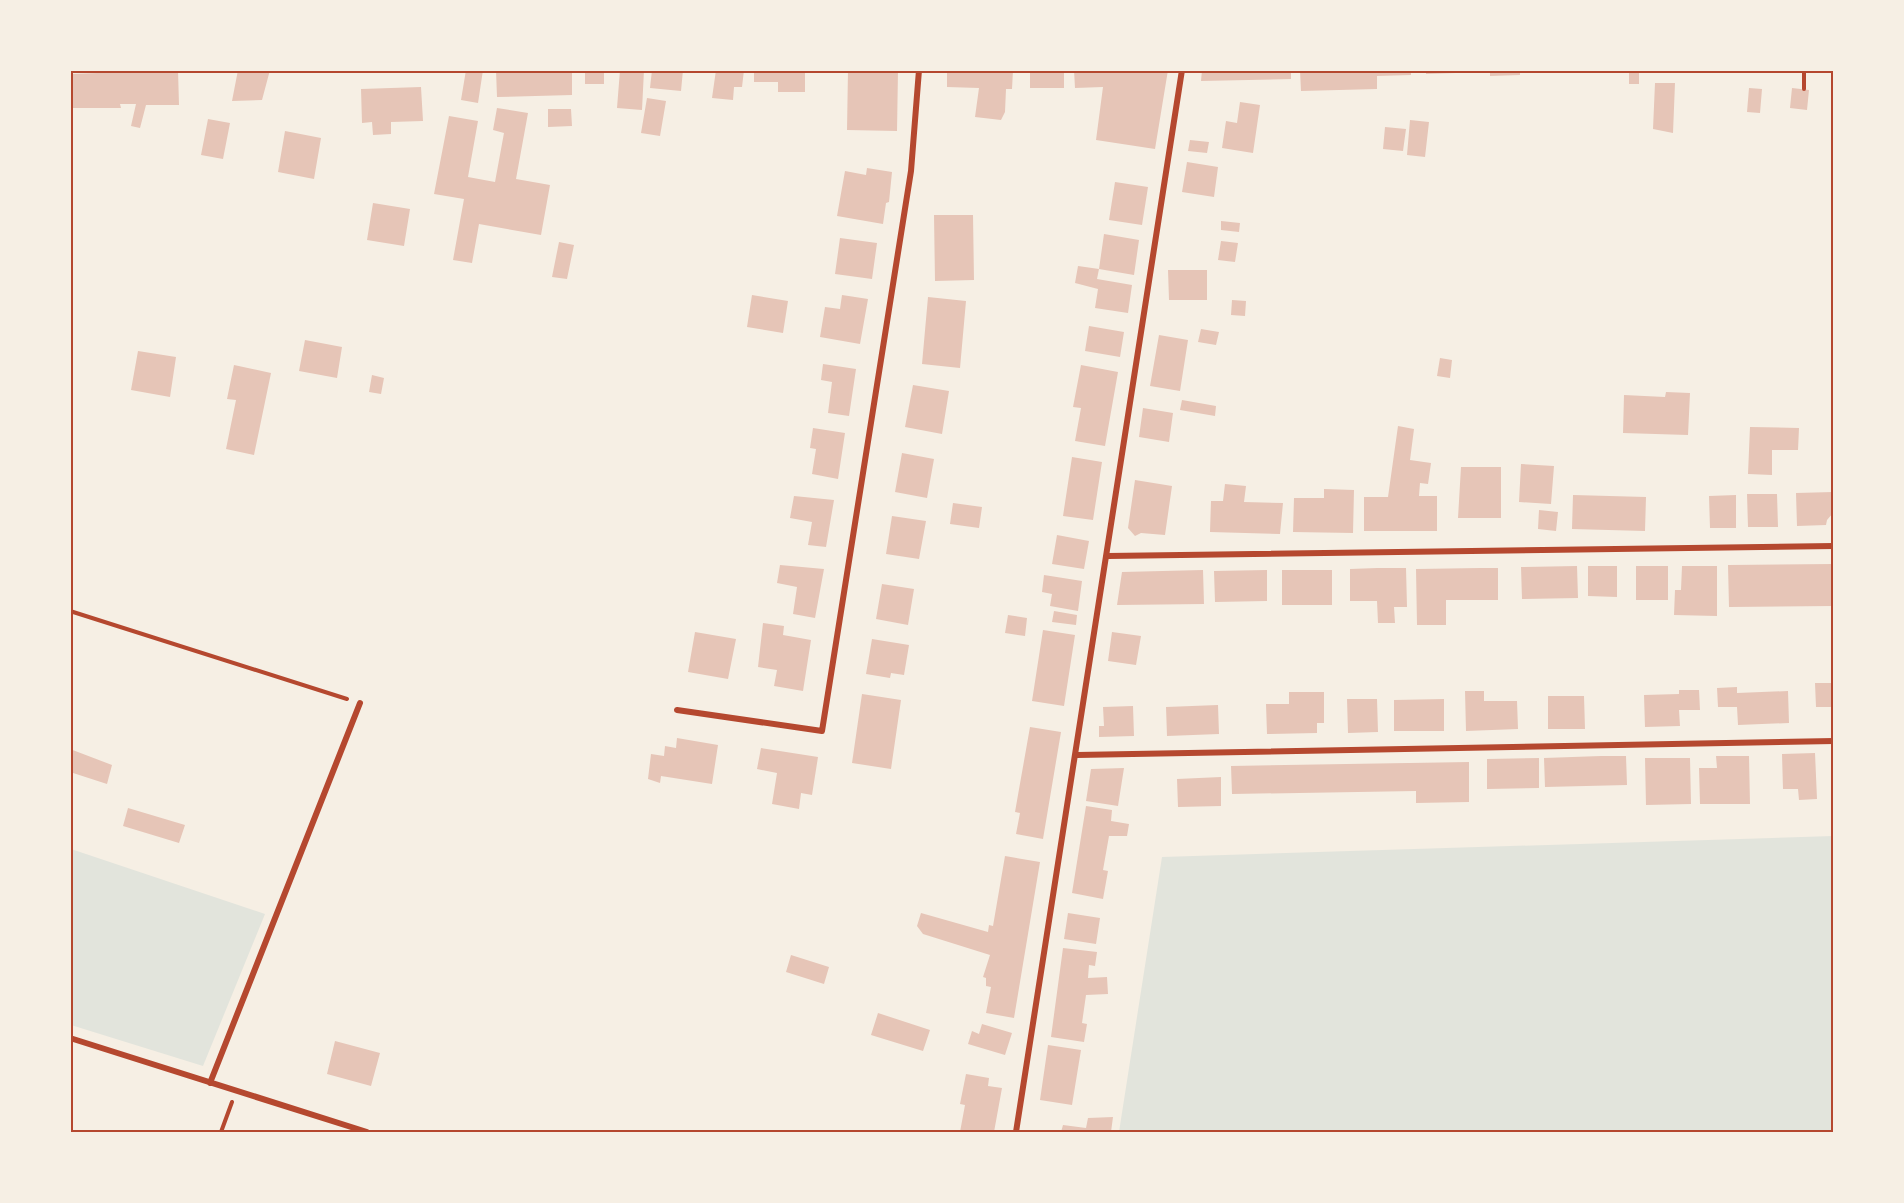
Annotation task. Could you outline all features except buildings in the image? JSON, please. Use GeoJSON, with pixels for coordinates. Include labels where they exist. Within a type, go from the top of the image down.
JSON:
{"type":"FeatureCollection","features":[{"type":"Feature","properties":{"kind":"street"},"geometry":{"type":"LineString","coordinates":[[676,710],[822,731],[911,171],[919,70]]}},
{"type":"Feature","properties":{"kind":"street"},"geometry":{"type":"LineString","coordinates":[[1016,1132],[1077,755],[1182,70]]}},
{"type":"Feature","properties":{"kind":"street"},"geometry":{"type":"LineString","coordinates":[[1108,556],[1833,546]]}},
{"type":"Feature","properties":{"kind":"street"},"geometry":{"type":"LineString","coordinates":[[210,1083],[360,703]]}},
{"type":"Feature","properties":{"kind":"street"},"geometry":{"type":"LineString","coordinates":[[1077,755],[1833,741]]}},
{"type":"Feature","properties":{"kind":"street"},"geometry":{"type":"LineString","coordinates":[[70,1038],[367,1132]]}},
{"type":"Feature","properties":{"kind":"path"},"geometry":{"type":"LineString","coordinates":[[1790,70],[1804,72],[1811,70]]}},
{"type":"Feature","properties":{"kind":"path"},"geometry":{"type":"LineString","coordinates":[[1804,72],[1804,89]]}},
{"type":"Feature","properties":{"kind":"path"},"geometry":{"type":"LineString","coordinates":[[70,611],[360,703]]}},
{"type":"Feature","properties":{"kind":"path"},"geometry":{"type":"LineString","coordinates":[[221,1132],[236,1092]]}},
{"type":"Feature","properties":{"kind":"shaded area"},"geometry":{"type":"Polygon","coordinates":[[[1833,836],[1833,1132],[1119,1132],[1162,857],[1833,836]]]}},
{"type":"Feature","properties":{"kind":"shaded area"},"geometry":{"type":"Polygon","coordinates":[[[71,849],[265,914],[203,1066],[71,1025],[71,849]]]}}]}
